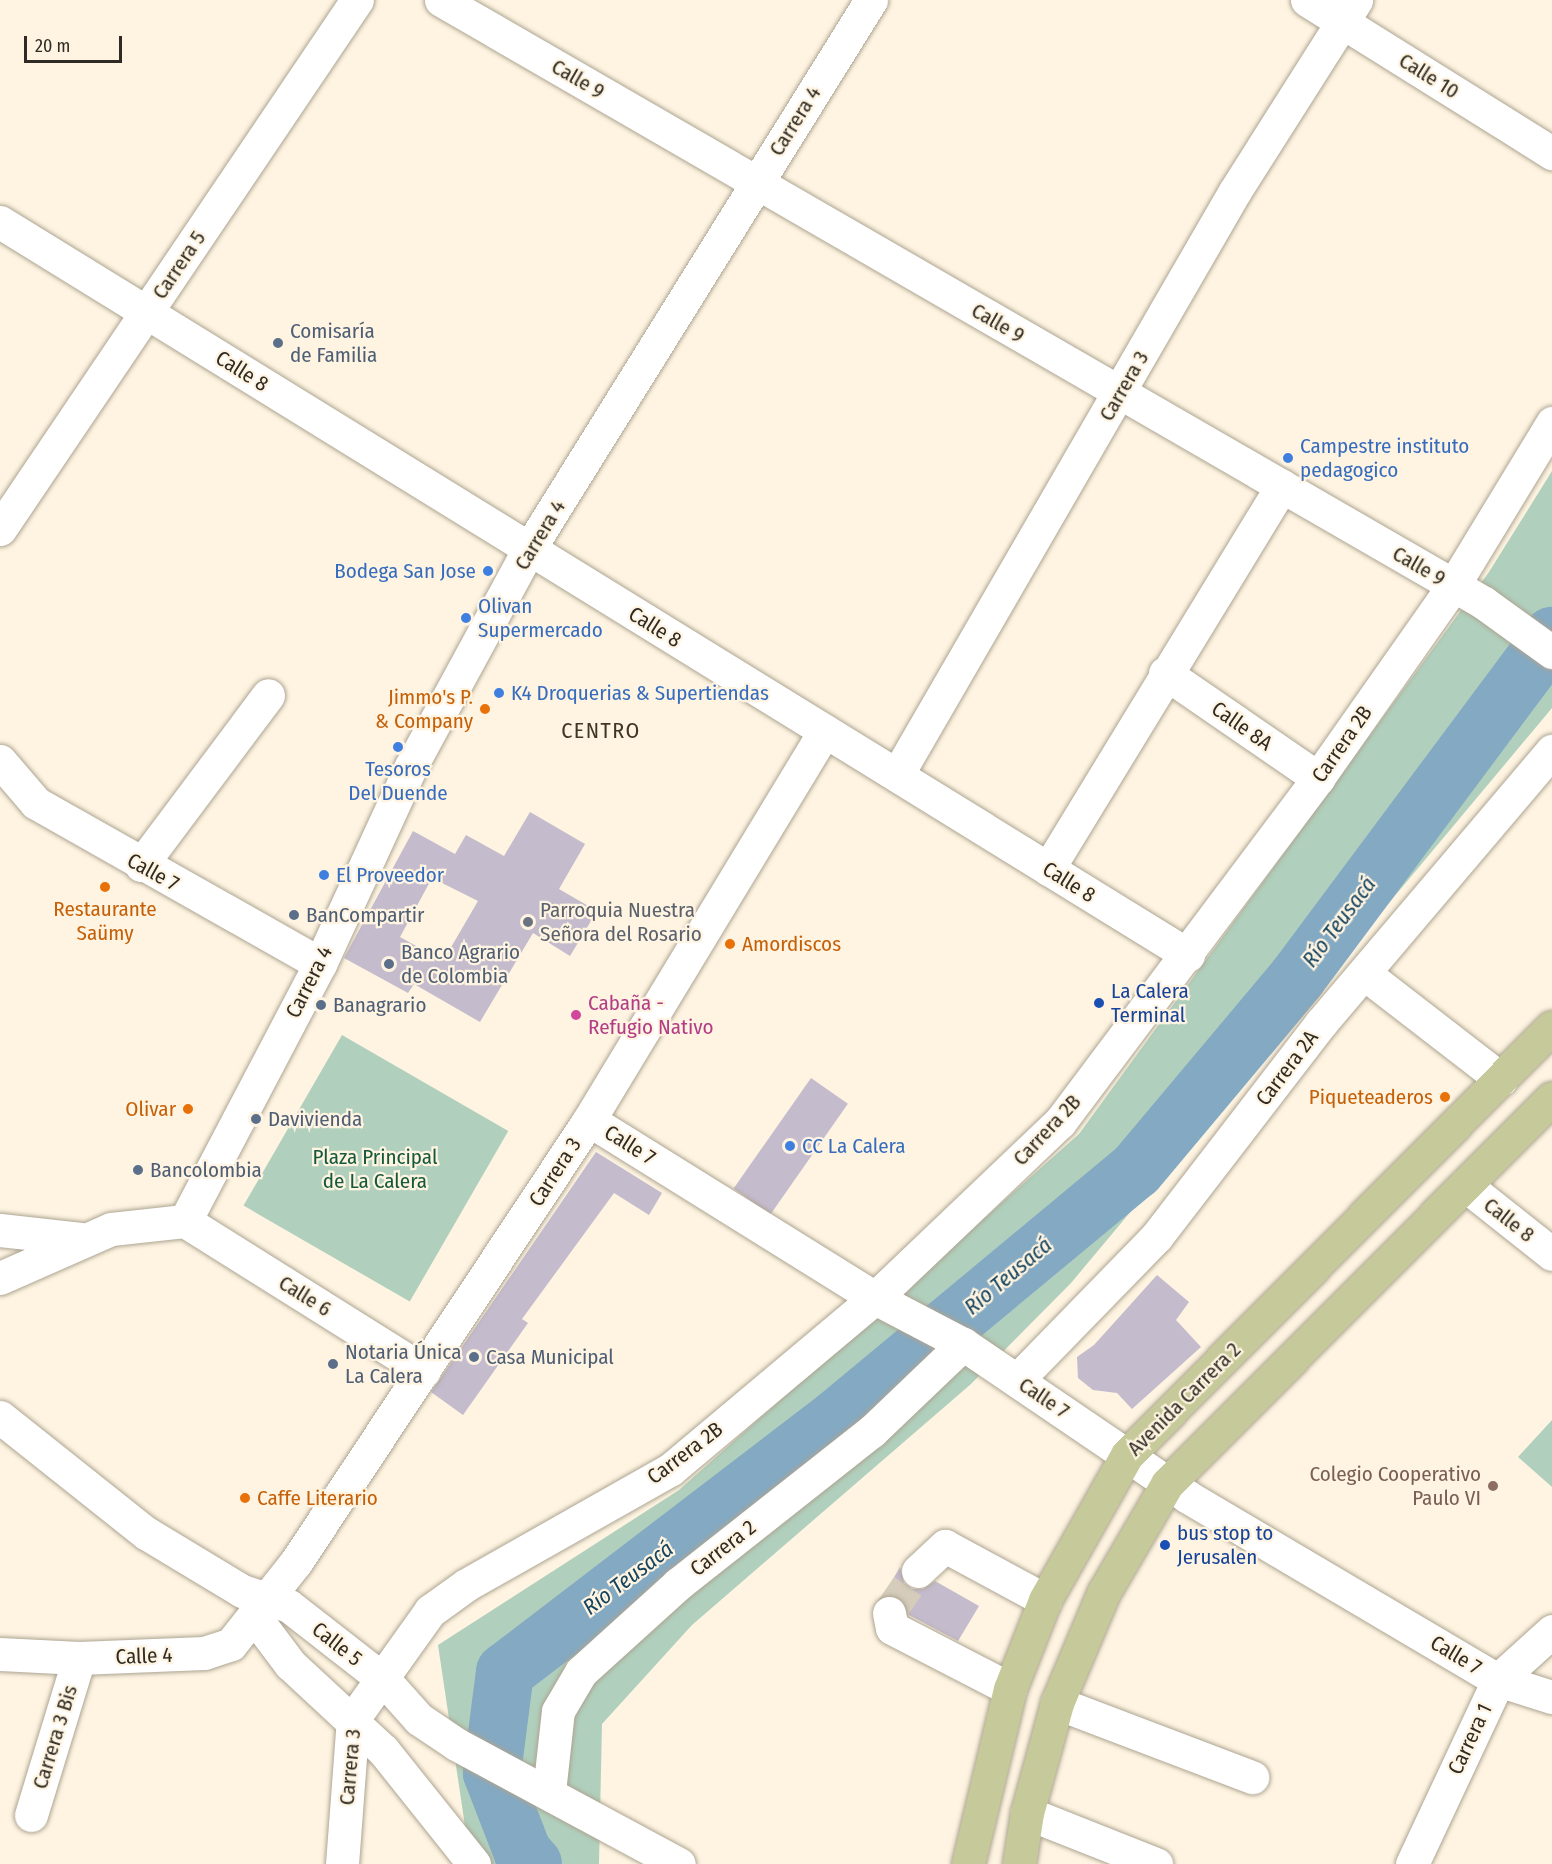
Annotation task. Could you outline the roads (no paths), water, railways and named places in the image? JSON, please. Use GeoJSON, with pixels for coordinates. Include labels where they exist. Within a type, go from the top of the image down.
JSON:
{"type":"FeatureCollection","features":[{"type":"Feature","properties":{"kind":"main road","name":"Avenida Carrera 2"},"geometry":{"type":"LineString","coordinates":[[968,1864],[1010,1689],[1045,1600],[1127,1455],[1500,1079],[1550,1034]]}},
{"type":"Feature","properties":{"kind":"main road"},"geometry":{"type":"LineString","coordinates":[[1019,1864],[1026,1813],[1057,1703],[1104,1592],[1167,1484],[1552,1098]]}},
{"type":"Feature","properties":{"kind":"main road"},"geometry":{"type":"LineString","coordinates":[[1010,1689],[1057,1703]]}},
{"type":"Feature","properties":{"kind":"street","name":"Carrera 5"},"geometry":{"type":"LineString","coordinates":[[0,529],[357,0]]}},
{"type":"Feature","properties":{"kind":"street","name":"Calle 9"},"geometry":{"type":"LineString","coordinates":[[441,0],[1484,603],[1552,652]]}},
{"type":"Feature","properties":{"kind":"street","name":"Carrera 4"},"geometry":{"type":"LineString","coordinates":[[185,1221],[320,964],[410,768],[529,549],[871,0]]}},
{"type":"Feature","properties":{"kind":"street","name":"Calle 10"},"geometry":{"type":"LineString","coordinates":[[1307,0],[1348,10],[1552,153]]}},
{"type":"Feature","properties":{"kind":"street","name":"Carrera 3"},"geometry":{"type":"LineString","coordinates":[[897,775],[1120,393],[1348,10]]}},
{"type":"Feature","properties":{"kind":"street","name":"Calle 8"},"geometry":{"type":"LineString","coordinates":[[0,222],[1188,955]]}},
{"type":"Feature","properties":{"kind":"street","name":"Carrera 2B"},"geometry":{"type":"LineString","coordinates":[[385,1681],[406,1641],[430,1611],[466,1585],[671,1469],[875,1298],[1060,1122],[1188,955],[1318,778],[1453,586],[1552,423]]}},
{"type":"Feature","properties":{"kind":"street"},"geometry":{"type":"LineString","coordinates":[[1048,869],[1165,673],[1282,486]]}},
{"type":"Feature","properties":{"kind":"street","name":"Calle 8A"},"geometry":{"type":"LineString","coordinates":[[1165,673],[1318,778]]}},
{"type":"Feature","properties":{"kind":"street"},"geometry":{"type":"LineString","coordinates":[[141,866],[268,695]]}},
{"type":"Feature","properties":{"kind":"street","name":"Carrera 3"},"geometry":{"type":"LineString","coordinates":[[260,1608],[296,1562],[589,1120],[825,731]]}},
{"type":"Feature","properties":{"kind":"street","name":"Carrera 2A"},"geometry":{"type":"LineString","coordinates":[[1017,1380],[1157,1236],[1321,1023],[1365,974],[1552,751]]}},
{"type":"Feature","properties":{"kind":"street","name":"Calle 7"},"geometry":{"type":"LineString","coordinates":[[0,761],[36,803],[141,866],[320,964]]}},
{"type":"Feature","properties":{"kind":"street"},"geometry":{"type":"LineString","coordinates":[[1365,974],[1500,1079]]}},
{"type":"Feature","properties":{"kind":"street","name":"Calle 7"},"geometry":{"type":"LineString","coordinates":[[589,1120],[875,1298],[963,1344],[1167,1484],[1498,1680],[1552,1697]]}},
{"type":"Feature","properties":{"kind":"street","name":"Calle 8"},"geometry":{"type":"LineString","coordinates":[[1465,1185],[1552,1254]]}},
{"type":"Feature","properties":{"kind":"street"},"geometry":{"type":"LineString","coordinates":[[0,1278],[81,1239],[148,1222],[185,1221]]}},
{"type":"Feature","properties":{"kind":"street","name":"Calle 6"},"geometry":{"type":"LineString","coordinates":[[185,1221],[424,1371]]}},
{"type":"Feature","properties":{"kind":"street"},"geometry":{"type":"LineString","coordinates":[[0,1230],[81,1239]]}},
{"type":"Feature","properties":{"kind":"street","name":"Carrera 2"},"geometry":{"type":"LineString","coordinates":[[543,1788],[558,1711],[581,1672],[678,1584],[872,1431],[963,1344]]}},
{"type":"Feature","properties":{"kind":"street","name":"Calle 5"},"geometry":{"type":"LineString","coordinates":[[0,1417],[146,1533],[242,1591],[260,1608],[290,1606],[385,1681],[419,1719],[456,1744],[543,1788],[608,1829],[679,1864]]}},
{"type":"Feature","properties":{"kind":"street"},"geometry":{"type":"LineString","coordinates":[[918,1571],[945,1546],[1045,1600]]}},
{"type":"Feature","properties":{"kind":"street"},"geometry":{"type":"LineString","coordinates":[[260,1608],[290,1664],[353,1719],[474,1864]]}},
{"type":"Feature","properties":{"kind":"street","name":"Calle 4"},"geometry":{"type":"LineString","coordinates":[[0,1654],[78,1658],[204,1653],[231,1644],[260,1608]]}},
{"type":"Feature","properties":{"kind":"street"},"geometry":{"type":"LineString","coordinates":[[889,1613],[892,1628],[1010,1689]]}},
{"type":"Feature","properties":{"kind":"street","name":"Carrera 1"},"geometry":{"type":"LineString","coordinates":[[1412,1864],[1498,1680],[1552,1631]]}},
{"type":"Feature","properties":{"kind":"street","name":"Carrera 3 Bis"},"geometry":{"type":"LineString","coordinates":[[31,1815],[78,1658]]}},
{"type":"Feature","properties":{"kind":"street","name":"Carrera 3"},"geometry":{"type":"LineString","coordinates":[[342,1864],[353,1719],[385,1681]]}},
{"type":"Feature","properties":{"kind":"street"},"geometry":{"type":"LineString","coordinates":[[1057,1703],[1252,1777]]}},
{"type":"Feature","properties":{"kind":"street"},"geometry":{"type":"LineString","coordinates":[[1026,1813],[1156,1864]]}},
{"type":"Feature","properties":{"kind":"waterway","name":"Río Teusacá"},"geometry":{"type":"LineString","coordinates":[[533,1864],[523,1853],[492,1773],[505,1672],[837,1418],[1136,1170],[1297,978],[1552,636]]}},
{"type":"Feature","properties":{"kind":"tunnel"},"geometry":{"type":"LineString","coordinates":[[889,1613],[918,1571]]}},
{"type":"Feature","properties":{"kind":"place","name":"Comisaría de Familia"},"geometry":{"type":"Point","coordinates":[278,343]}},
{"type":"Feature","properties":{"kind":"place","name":"Campestre instituto pedagogico"},"geometry":{"type":"Point","coordinates":[1288,458]}},
{"type":"Feature","properties":{"kind":"place","name":"Bodega San Jose"},"geometry":{"type":"Point","coordinates":[488,571]}},
{"type":"Feature","properties":{"kind":"place","name":"Olivan Supermercado"},"geometry":{"type":"Point","coordinates":[466,618]}},
{"type":"Feature","properties":{"kind":"place","name":"K4 Droquerias & Supertiendas"},"geometry":{"type":"Point","coordinates":[499,693]}},
{"type":"Feature","properties":{"kind":"place","name":"Jimmo's P. & Company"},"geometry":{"type":"Point","coordinates":[485,709]}},
{"type":"Feature","properties":{"kind":"place","name":"Tesoros Del Duende"},"geometry":{"type":"Point","coordinates":[398,747]}},
{"type":"Feature","properties":{"kind":"place","name":"El Proveedor"},"geometry":{"type":"Point","coordinates":[324,875]}},
{"type":"Feature","properties":{"kind":"place","name":"Restaurante Saümy"},"geometry":{"type":"Point","coordinates":[105,887]}},
{"type":"Feature","properties":{"kind":"place","name":"BanCompartir"},"geometry":{"type":"Point","coordinates":[294,915]}},
{"type":"Feature","properties":{"kind":"place","name":"Parroquia Nuestra Señora del Rosario"},"geometry":{"type":"Point","coordinates":[528,922]}},
{"type":"Feature","properties":{"kind":"place","name":"Amordiscos"},"geometry":{"type":"Point","coordinates":[730,944]}},
{"type":"Feature","properties":{"kind":"place","name":"Banco Agrario de Colombia"},"geometry":{"type":"Point","coordinates":[389,964]}},
{"type":"Feature","properties":{"kind":"place","name":"La Calera Terminal"},"geometry":{"type":"Point","coordinates":[1099,1003]}},
{"type":"Feature","properties":{"kind":"place","name":"Banagrario"},"geometry":{"type":"Point","coordinates":[321,1005]}},
{"type":"Feature","properties":{"kind":"place","name":"Cabaña - Refugio Nativo"},"geometry":{"type":"Point","coordinates":[576,1015]}},
{"type":"Feature","properties":{"kind":"place","name":"Piqueteaderos"},"geometry":{"type":"Point","coordinates":[1445,1097]}},
{"type":"Feature","properties":{"kind":"place","name":"Olivar"},"geometry":{"type":"Point","coordinates":[188,1109]}},
{"type":"Feature","properties":{"kind":"place","name":"Davivienda"},"geometry":{"type":"Point","coordinates":[256,1119]}},
{"type":"Feature","properties":{"kind":"place","name":"CC La Calera"},"geometry":{"type":"Point","coordinates":[790,1146]}},
{"type":"Feature","properties":{"kind":"place","name":"Bancolombia"},"geometry":{"type":"Point","coordinates":[138,1170]}},
{"type":"Feature","properties":{"kind":"place","name":"Casa Municipal"},"geometry":{"type":"Point","coordinates":[474,1357]}},
{"type":"Feature","properties":{"kind":"place","name":"Notaria Única La Calera"},"geometry":{"type":"Point","coordinates":[333,1364]}},
{"type":"Feature","properties":{"kind":"place","name":"Colegio Cooperativo Paulo VI"},"geometry":{"type":"Point","coordinates":[1493,1486]}},
{"type":"Feature","properties":{"kind":"place","name":"Caffe Literario"},"geometry":{"type":"Point","coordinates":[245,1498]}},
{"type":"Feature","properties":{"kind":"place","name":"bus stop to Jerusalen"},"geometry":{"type":"Point","coordinates":[1165,1545]}},
{"type":"Feature","properties":{"kind":"district","name":"CENTRO"},"geometry":{"type":"Point","coordinates":[601,731]}},
{"type":"Feature","properties":{"kind":"park label","name":"Plaza Principal de La Calera"},"geometry":{"type":"Point","coordinates":[375,1169]}}]}
